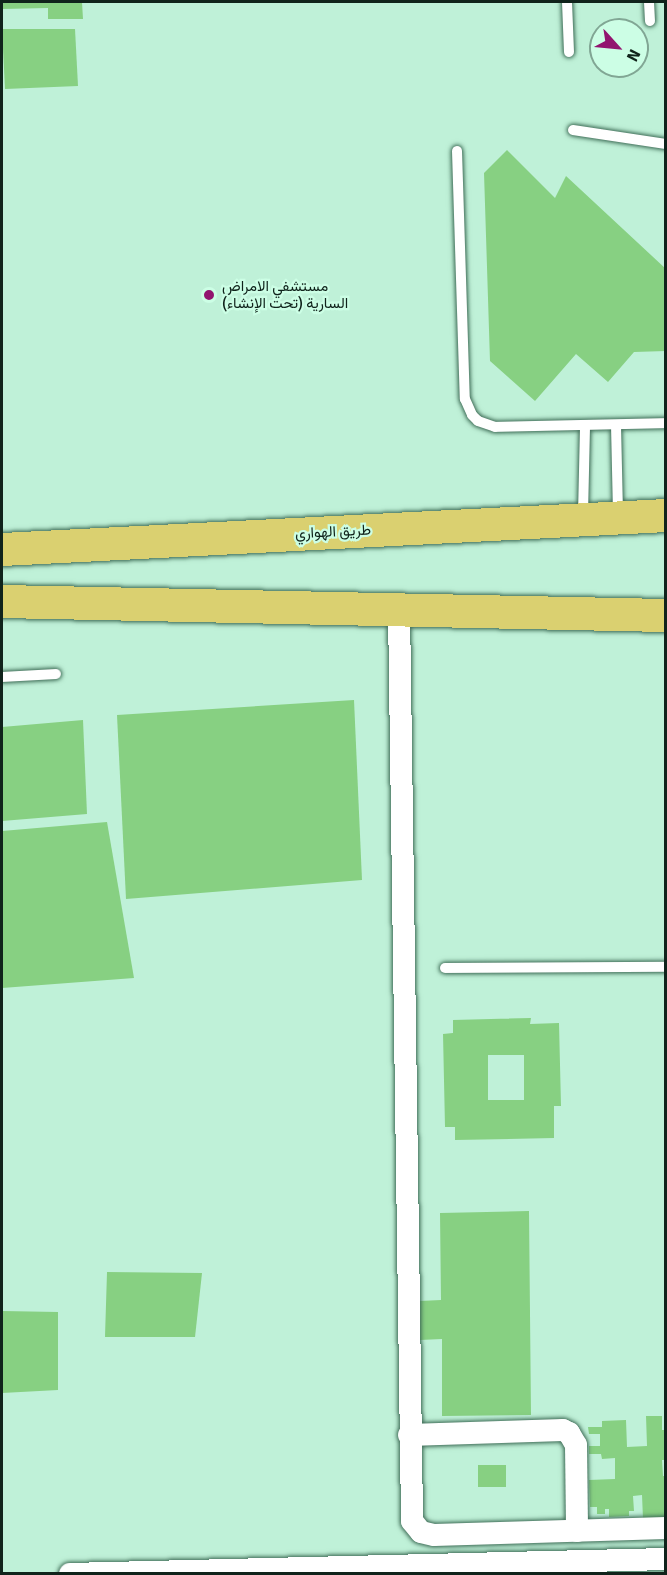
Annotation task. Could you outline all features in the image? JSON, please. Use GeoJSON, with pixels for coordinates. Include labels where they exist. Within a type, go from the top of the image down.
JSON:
{"type":"FeatureCollection","features":[{"type":"Feature","properties":{"kind":"highway","name":"طريق الهواري"},"geometry":{"type":"LineString","coordinates":[[2,549],[666,515]]}},
{"type":"Feature","properties":{"kind":"highway"},"geometry":{"type":"LineString","coordinates":[[2,601],[666,615]]}},
{"type":"Feature","properties":{"kind":"street"},"geometry":{"type":"LineString","coordinates":[[399,609],[410,1513],[412,1521],[421,1532],[434,1535],[666,1528]]}},
{"type":"Feature","properties":{"kind":"street"},"geometry":{"type":"LineString","coordinates":[[409,1435],[563,1430],[570,1433],[576,1445],[577,1531]]}},
{"type":"Feature","properties":{"kind":"street"},"geometry":{"type":"LineString","coordinates":[[70,1574],[666,1559]]}},
{"type":"Feature","properties":{"kind":"lane"},"geometry":{"type":"LineString","coordinates":[[567,2],[570,52]]}},
{"type":"Feature","properties":{"kind":"lane"},"geometry":{"type":"LineString","coordinates":[[649,2],[650,21]]}},
{"type":"Feature","properties":{"kind":"lane"},"geometry":{"type":"LineString","coordinates":[[573,130],[666,144]]}},
{"type":"Feature","properties":{"kind":"lane"},"geometry":{"type":"LineString","coordinates":[[457,151],[465,399],[478,421],[495,428],[666,423]]}},
{"type":"Feature","properties":{"kind":"lane"},"geometry":{"type":"LineString","coordinates":[[616,425],[618,518]]}},
{"type":"Feature","properties":{"kind":"lane"},"geometry":{"type":"LineString","coordinates":[[583,519],[585,426]]}},
{"type":"Feature","properties":{"kind":"lane"},"geometry":{"type":"LineString","coordinates":[[2,677],[56,674]]}},
{"type":"Feature","properties":{"kind":"lane"},"geometry":{"type":"LineString","coordinates":[[445,968],[666,967]]}},
{"type":"Feature","properties":{"kind":"building"},"geometry":{"type":"Polygon","coordinates":[[[2,2],[82,2],[83,19],[48,19],[48,8],[2,9],[2,2]]]}},
{"type":"Feature","properties":{"kind":"building"},"geometry":{"type":"Polygon","coordinates":[[[2,29],[75,29],[78,86],[5,89],[2,29]]]}},
{"type":"Feature","properties":{"kind":"building"},"geometry":{"type":"Polygon","coordinates":[[[507,150],[555,198],[566,176],[666,269],[666,351],[634,352],[608,382],[576,354],[535,401],[490,361],[484,173],[507,150]]]}},
{"type":"Feature","properties":{"kind":"building"},"geometry":{"type":"Polygon","coordinates":[[[354,700],[362,880],[126,899],[117,715],[354,700]]]}},
{"type":"Feature","properties":{"kind":"building"},"geometry":{"type":"Polygon","coordinates":[[[83,720],[87,814],[2,821],[2,727],[83,720]]]}},
{"type":"Feature","properties":{"kind":"building"},"geometry":{"type":"Polygon","coordinates":[[[107,822],[134,978],[2,988],[2,831],[107,822]]]}},
{"type":"Feature","properties":{"kind":"building"},"geometry":{"type":"Polygon","coordinates":[[[531,1018],[530,1024],[559,1023],[561,1106],[554,1106],[554,1138],[455,1140],[455,1127],[445,1127],[443,1034],[453,1033],[453,1020],[531,1018]],[[488,1055],[488,1100],[524,1100],[524,1055],[488,1055]]]}},
{"type":"Feature","properties":{"kind":"building"},"geometry":{"type":"Polygon","coordinates":[[[529,1211],[531,1415],[442,1416],[442,1339],[420,1340],[420,1301],[441,1300],[440,1213],[529,1211]]]}},
{"type":"Feature","properties":{"kind":"building"},"geometry":{"type":"Polygon","coordinates":[[[107,1272],[202,1273],[195,1337],[105,1337],[107,1272]]]}},
{"type":"Feature","properties":{"kind":"building"},"geometry":{"type":"Polygon","coordinates":[[[2,1311],[58,1312],[58,1390],[2,1393],[2,1311]]]}},
{"type":"Feature","properties":{"kind":"building"},"geometry":{"type":"Polygon","coordinates":[[[646,1416],[662,1416],[662,1430],[666,1430],[666,1460],[662,1460],[663,1476],[666,1476],[666,1519],[643,1519],[642,1495],[633,1496],[634,1511],[629,1511],[629,1516],[609,1517],[609,1509],[605,1509],[605,1514],[597,1514],[597,1507],[590,1507],[589,1480],[615,1479],[615,1458],[602,1459],[601,1454],[589,1454],[589,1446],[600,1446],[600,1434],[589,1434],[588,1427],[602,1427],[602,1421],[626,1420],[627,1447],[647,1446],[646,1416]]]}},
{"type":"Feature","properties":{"kind":"building"},"geometry":{"type":"Polygon","coordinates":[[[478,1465],[506,1465],[506,1487],[478,1487],[478,1465]]]}},
{"type":"Feature","properties":{"kind":"place","name":"مستشفي الامراض السارية (تحت الإنشاء)"},"geometry":{"type":"Point","coordinates":[209,295]}}]}
